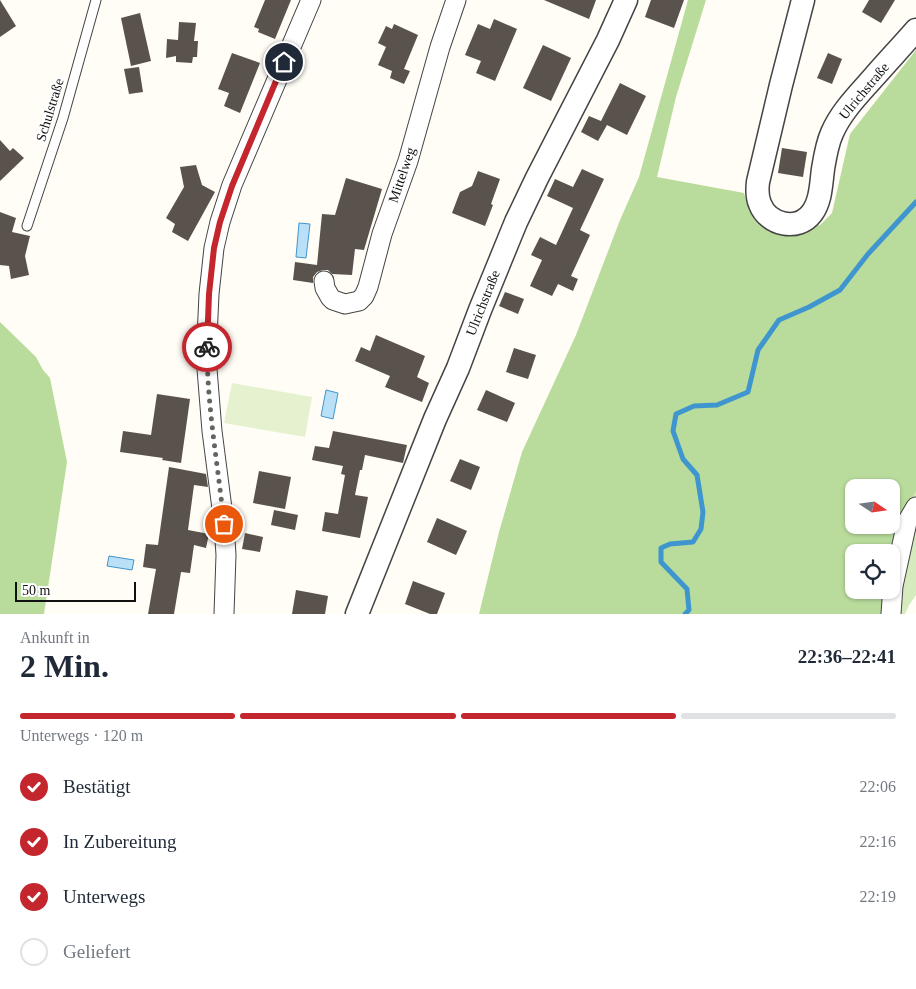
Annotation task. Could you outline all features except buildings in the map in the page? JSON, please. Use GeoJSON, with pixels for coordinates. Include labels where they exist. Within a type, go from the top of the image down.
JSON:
{"type":"FeatureCollection","features":[{"type":"Feature","properties":{"kind":"street"},"geometry":{"type":"LineString","coordinates":[[224,614],[226,555],[224,524],[212,431],[207,370],[208,311],[214,248],[232,186],[311,0]]}},
{"type":"Feature","properties":{"kind":"street","name":"Mittelweg"},"geometry":{"type":"LineString","coordinates":[[324,281],[325,288],[334,300],[345,304],[358,301],[364,296],[382,234],[408,161],[437,56],[456,0]]}},
{"type":"Feature","properties":{"kind":"street","name":"Ulrichstraße"},"geometry":{"type":"LineString","coordinates":[[357,614],[516,222],[536,178],[608,40],[626,0]]}},
{"type":"Feature","properties":{"kind":"street","name":"Ulrichstraße"},"geometry":{"type":"LineString","coordinates":[[803,0],[781,85],[757,192],[762,209],[776,221],[784,224],[792,225],[799,223],[807,219],[813,212],[818,203],[827,150],[838,121],[864,88],[916,30]]}},
{"type":"Feature","properties":{"kind":"street"},"geometry":{"type":"LineString","coordinates":[[891,614],[893,586],[907,522],[916,507]]}},
{"type":"Feature","properties":{"kind":"lane","name":"Schulstraße"},"geometry":{"type":"LineString","coordinates":[[27,226],[63,118],[96,0]]}},
{"type":"Feature","properties":{"kind":"green space"},"geometry":{"type":"Polygon","coordinates":[[[688,0],[706,0],[676,97],[657,177],[744,193],[749,210],[762,219],[794,229],[820,225],[832,213],[850,134],[916,50],[916,492],[900,518],[900,479],[845,479],[845,534],[894,534],[893,544],[845,544],[845,599],[889,599],[888,614],[479,614],[499,532],[522,452],[576,335],[620,220],[639,177],[688,0]]]}},
{"type":"Feature","properties":{"kind":"green space"},"geometry":{"type":"Polygon","coordinates":[[[0,322],[36,357],[50,378],[67,462],[44,614],[0,614],[0,322]]]}},
{"type":"Feature","properties":{"kind":"green space"},"geometry":{"type":"Polygon","coordinates":[[[232,383],[312,397],[305,437],[224,423],[232,383]]]}},
{"type":"Feature","properties":{"kind":"green space"},"geometry":{"type":"Polygon","coordinates":[[[916,492],[916,595],[905,614],[888,614],[889,599],[900,599],[900,544],[892,544],[893,534],[900,534],[900,517],[916,492]]]}},
{"type":"Feature","properties":{"kind":"water"},"geometry":{"type":"Polygon","coordinates":[[[299,223],[310,224],[306,258],[296,257],[299,223]]]}},
{"type":"Feature","properties":{"kind":"water"},"geometry":{"type":"Polygon","coordinates":[[[326,390],[338,393],[333,419],[321,416],[326,390]]]}},
{"type":"Feature","properties":{"kind":"water"},"geometry":{"type":"Polygon","coordinates":[[[109,556],[134,560],[132,570],[107,566],[109,556]]]}},
{"type":"Feature","properties":{"kind":"waterway"},"geometry":{"type":"LineString","coordinates":[[685,614],[689,610],[687,589],[661,562],[661,548],[670,544],[693,542],[701,529],[703,512],[697,475],[683,459],[673,431],[676,414],[694,406],[717,405],[748,392],[758,350],[779,320],[809,307],[840,290],[868,254],[916,202]]}},
{"type":"Feature","properties":{"kind":"way so far"},"geometry":{"type":"LineString","coordinates":[[207,347],[212,431],[224,524]]}},
{"type":"Feature","properties":{"kind":"route"},"geometry":{"type":"LineString","coordinates":[[207,347],[209,294],[214,248],[220,222],[232,186],[284,62]]}}]}
